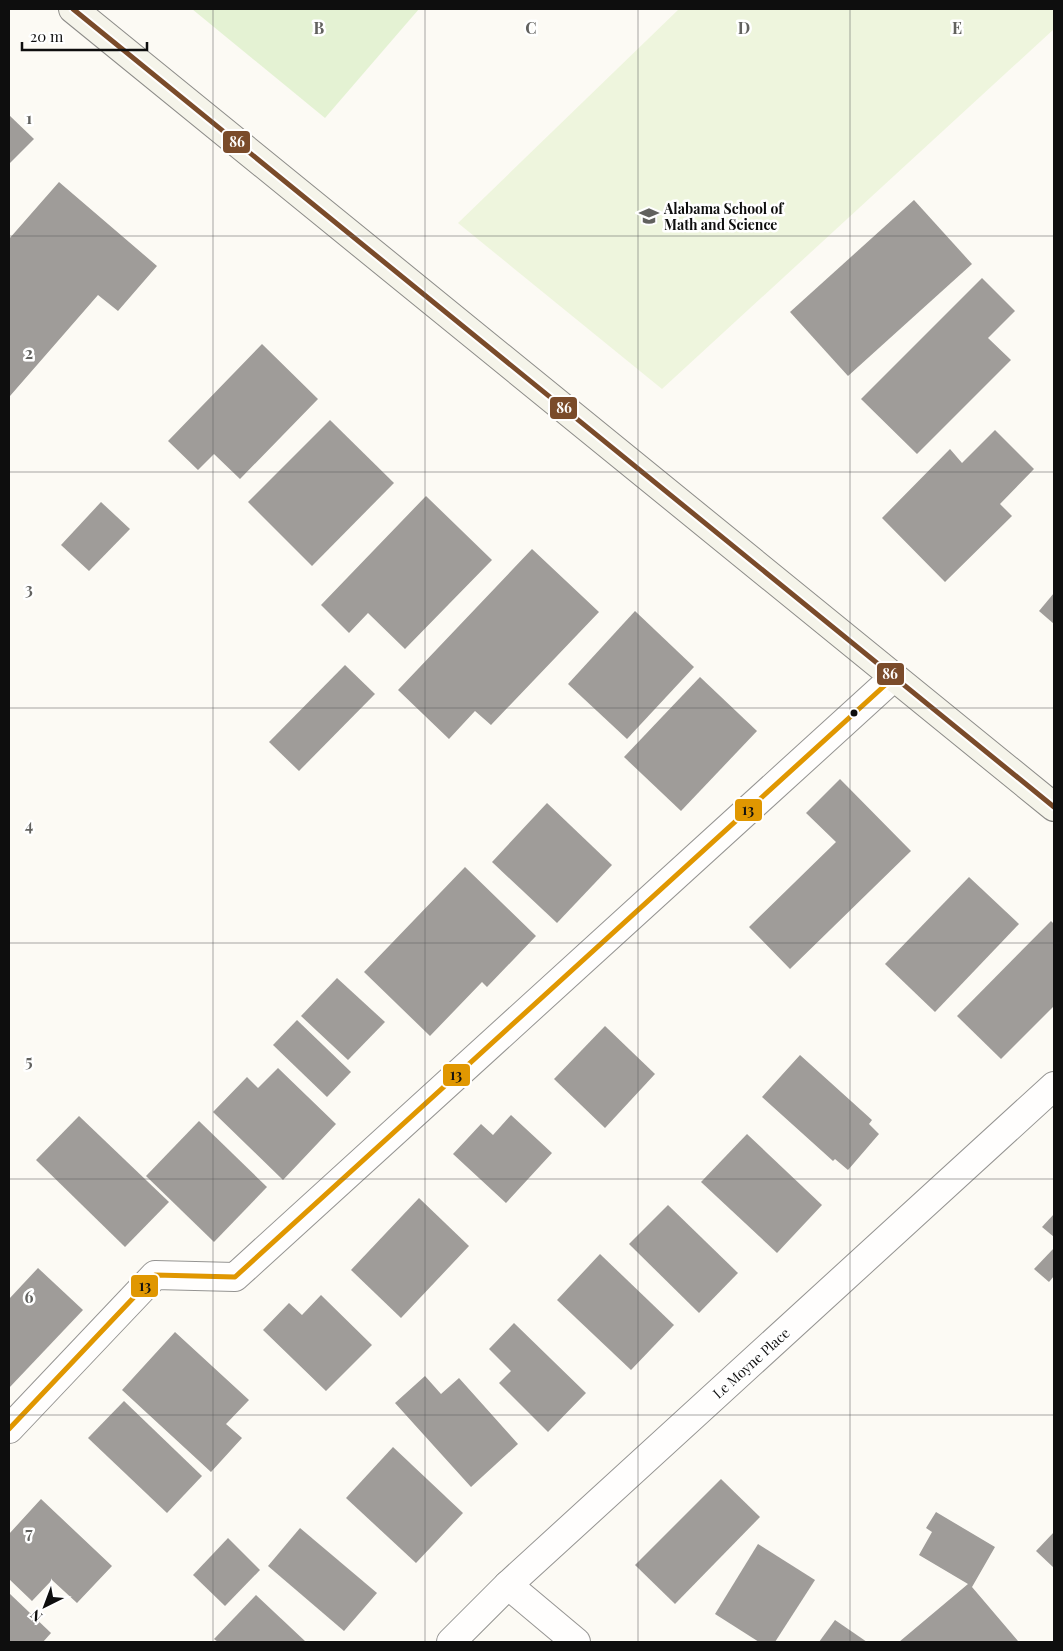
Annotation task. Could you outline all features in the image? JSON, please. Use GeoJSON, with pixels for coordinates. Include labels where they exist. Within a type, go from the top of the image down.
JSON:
{"type":"FeatureCollection","features":[{"type":"Feature","properties":{"kind":"main road"},"geometry":{"type":"LineString","coordinates":[[72,9],[1054,807]]}},
{"type":"Feature","properties":{"kind":"street"},"geometry":{"type":"LineString","coordinates":[[9,1429],[155,1275],[235,1277],[894,676]]}},
{"type":"Feature","properties":{"kind":"street","name":"Le Moyne Place"},"geometry":{"type":"LineString","coordinates":[[451,1642],[508,1584],[1054,1086]]}},
{"type":"Feature","properties":{"kind":"street"},"geometry":{"type":"LineString","coordinates":[[508,1584],[576,1642]]}},
{"type":"Feature","properties":{"kind":"green space"},"geometry":{"type":"Polygon","coordinates":[[[192,9],[419,9],[325,118],[192,9]]]}},
{"type":"Feature","properties":{"kind":"green space","name":"Alabama School of Math and Science"},"geometry":{"type":"Polygon","coordinates":[[[679,9],[1054,9],[1054,29],[662,389],[458,223],[679,9]]]}},
{"type":"Feature","properties":{"kind":"building"},"geometry":{"type":"Polygon","coordinates":[[[9,115],[34,139],[9,164],[9,115]]]}},
{"type":"Feature","properties":{"kind":"building"},"geometry":{"type":"Polygon","coordinates":[[[59,182],[157,266],[118,311],[98,295],[10,396],[9,239],[59,182]]]}},
{"type":"Feature","properties":{"kind":"building"},"geometry":{"type":"Polygon","coordinates":[[[914,200],[972,264],[848,376],[790,312],[914,200]]]}},
{"type":"Feature","properties":{"kind":"building"},"geometry":{"type":"Polygon","coordinates":[[[982,278],[1015,311],[988,338],[1011,360],[917,454],[861,399],[982,278]]]}},
{"type":"Feature","properties":{"kind":"building"},"geometry":{"type":"Polygon","coordinates":[[[262,344],[318,399],[240,479],[214,454],[198,470],[168,441],[262,344]]]}},
{"type":"Feature","properties":{"kind":"building"},"geometry":{"type":"Polygon","coordinates":[[[330,420],[394,483],[312,566],[248,502],[330,420]]]}},
{"type":"Feature","properties":{"kind":"building"},"geometry":{"type":"Polygon","coordinates":[[[995,430],[1034,469],[1000,504],[1012,516],[945,582],[882,518],[950,449],[962,463],[995,430]]]}},
{"type":"Feature","properties":{"kind":"building"},"geometry":{"type":"Polygon","coordinates":[[[426,496],[492,560],[405,649],[368,613],[349,633],[321,605],[426,496]]]}},
{"type":"Feature","properties":{"kind":"building"},"geometry":{"type":"Polygon","coordinates":[[[101,502],[130,529],[89,571],[61,545],[101,502]]]}},
{"type":"Feature","properties":{"kind":"building"},"geometry":{"type":"Polygon","coordinates":[[[532,549],[599,612],[491,725],[475,711],[449,739],[398,690],[532,549]]]}},
{"type":"Feature","properties":{"kind":"building"},"geometry":{"type":"Polygon","coordinates":[[[1054,593],[1054,624],[1039,611],[1054,593]]]}},
{"type":"Feature","properties":{"kind":"building"},"geometry":{"type":"Polygon","coordinates":[[[635,611],[694,667],[627,739],[568,684],[635,611]]]}},
{"type":"Feature","properties":{"kind":"building"},"geometry":{"type":"Polygon","coordinates":[[[345,665],[375,694],[299,771],[269,742],[345,665]]]}},
{"type":"Feature","properties":{"kind":"building"},"geometry":{"type":"Polygon","coordinates":[[[700,677],[757,731],[681,811],[624,757],[700,677]]]}},
{"type":"Feature","properties":{"kind":"building"},"geometry":{"type":"Polygon","coordinates":[[[840,779],[911,851],[790,969],[749,927],[836,842],[806,813],[840,779]]]}},
{"type":"Feature","properties":{"kind":"building"},"geometry":{"type":"Polygon","coordinates":[[[547,803],[612,865],[557,923],[492,862],[547,803]]]}},
{"type":"Feature","properties":{"kind":"building"},"geometry":{"type":"Polygon","coordinates":[[[465,867],[536,936],[487,987],[482,982],[430,1036],[364,972],[465,867]]]}},
{"type":"Feature","properties":{"kind":"building"},"geometry":{"type":"Polygon","coordinates":[[[969,877],[1019,924],[935,1012],[885,964],[969,877]]]}},
{"type":"Feature","properties":{"kind":"building"},"geometry":{"type":"Polygon","coordinates":[[[1051,921],[1054,924],[1054,1006],[1001,1059],[957,1016],[1051,921]]]}},
{"type":"Feature","properties":{"kind":"building"},"geometry":{"type":"Polygon","coordinates":[[[337,978],[385,1022],[348,1060],[301,1016],[337,978]]]}},
{"type":"Feature","properties":{"kind":"building"},"geometry":{"type":"Polygon","coordinates":[[[297,1020],[351,1072],[327,1097],[273,1045],[297,1020]]]}},
{"type":"Feature","properties":{"kind":"building"},"geometry":{"type":"Polygon","coordinates":[[[605,1026],[655,1074],[605,1128],[554,1079],[605,1026]]]}},
{"type":"Feature","properties":{"kind":"building"},"geometry":{"type":"Polygon","coordinates":[[[800,1055],[872,1120],[869,1124],[879,1134],[848,1170],[835,1159],[833,1161],[762,1097],[800,1055]]]}},
{"type":"Feature","properties":{"kind":"building"},"geometry":{"type":"Polygon","coordinates":[[[278,1068],[336,1124],[283,1180],[213,1112],[247,1077],[258,1088],[278,1068]]]}},
{"type":"Feature","properties":{"kind":"building"},"geometry":{"type":"Polygon","coordinates":[[[511,1115],[552,1153],[506,1203],[453,1154],[481,1124],[493,1135],[511,1115]]]}},
{"type":"Feature","properties":{"kind":"building"},"geometry":{"type":"Polygon","coordinates":[[[79,1116],[169,1202],[125,1247],[36,1160],[79,1116]]]}},
{"type":"Feature","properties":{"kind":"building"},"geometry":{"type":"Polygon","coordinates":[[[199,1121],[267,1187],[214,1242],[146,1176],[199,1121]]]}},
{"type":"Feature","properties":{"kind":"building"},"geometry":{"type":"Polygon","coordinates":[[[747,1134],[822,1205],[777,1253],[701,1182],[747,1134]]]}},
{"type":"Feature","properties":{"kind":"building"},"geometry":{"type":"Polygon","coordinates":[[[419,1198],[469,1246],[401,1318],[351,1270],[419,1198]]]}},
{"type":"Feature","properties":{"kind":"building"},"geometry":{"type":"Polygon","coordinates":[[[668,1205],[738,1273],[699,1313],[629,1244],[668,1205]]]}},
{"type":"Feature","properties":{"kind":"building"},"geometry":{"type":"Polygon","coordinates":[[[1054,1214],[1054,1237],[1042,1227],[1054,1214]]]}},
{"type":"Feature","properties":{"kind":"building"},"geometry":{"type":"Polygon","coordinates":[[[1054,1248],[1054,1276],[1049,1282],[1034,1269],[1054,1248]]]}},
{"type":"Feature","properties":{"kind":"building"},"geometry":{"type":"Polygon","coordinates":[[[600,1254],[674,1325],[631,1370],[557,1300],[600,1254]]]}},
{"type":"Feature","properties":{"kind":"building"},"geometry":{"type":"Polygon","coordinates":[[[38,1268],[83,1310],[9,1388],[9,1299],[38,1268]]]}},
{"type":"Feature","properties":{"kind":"building"},"geometry":{"type":"Polygon","coordinates":[[[321,1295],[372,1345],[326,1391],[263,1330],[289,1303],[302,1315],[321,1295]]]}},
{"type":"Feature","properties":{"kind":"building"},"geometry":{"type":"Polygon","coordinates":[[[514,1323],[586,1393],[548,1432],[499,1383],[511,1371],[489,1349],[514,1323]]]}},
{"type":"Feature","properties":{"kind":"building"},"geometry":{"type":"Polygon","coordinates":[[[175,1332],[249,1400],[226,1424],[242,1438],[211,1472],[122,1390],[175,1332]]]}},
{"type":"Feature","properties":{"kind":"building"},"geometry":{"type":"Polygon","coordinates":[[[425,1376],[441,1394],[459,1378],[518,1444],[471,1487],[395,1403],[425,1376]]]}},
{"type":"Feature","properties":{"kind":"building"},"geometry":{"type":"Polygon","coordinates":[[[124,1401],[202,1476],[167,1513],[88,1438],[124,1401]]]}},
{"type":"Feature","properties":{"kind":"building"},"geometry":{"type":"Polygon","coordinates":[[[393,1447],[463,1513],[416,1563],[346,1498],[393,1447]]]}},
{"type":"Feature","properties":{"kind":"building"},"geometry":{"type":"Polygon","coordinates":[[[721,1479],[760,1517],[675,1604],[635,1565],[721,1479]]]}},
{"type":"Feature","properties":{"kind":"building"},"geometry":{"type":"Polygon","coordinates":[[[41,1499],[112,1566],[77,1603],[52,1580],[32,1601],[9,1579],[9,1534],[41,1499]]]}},
{"type":"Feature","properties":{"kind":"building"},"geometry":{"type":"Polygon","coordinates":[[[936,1512],[995,1547],[972,1587],[1018,1641],[899,1642],[968,1584],[919,1555],[932,1532],[926,1528],[936,1512]]]}},
{"type":"Feature","properties":{"kind":"building"},"geometry":{"type":"Polygon","coordinates":[[[300,1528],[377,1593],[344,1631],[268,1566],[300,1528]]]}},
{"type":"Feature","properties":{"kind":"building"},"geometry":{"type":"Polygon","coordinates":[[[1054,1532],[1054,1568],[1036,1551],[1054,1532]]]}},
{"type":"Feature","properties":{"kind":"building"},"geometry":{"type":"Polygon","coordinates":[[[228,1538],[260,1570],[225,1606],[193,1575],[228,1538]]]}},
{"type":"Feature","properties":{"kind":"building"},"geometry":{"type":"Polygon","coordinates":[[[758,1544],[815,1580],[775,1642],[759,1642],[715,1614],[758,1544]]]}},
{"type":"Feature","properties":{"kind":"building"},"geometry":{"type":"Polygon","coordinates":[[[9,1593],[51,1633],[43,1642],[9,1642],[9,1593]]]}},
{"type":"Feature","properties":{"kind":"building"},"geometry":{"type":"Polygon","coordinates":[[[256,1595],[306,1642],[218,1642],[214,1639],[256,1595]]]}},
{"type":"Feature","properties":{"kind":"building"},"geometry":{"type":"Polygon","coordinates":[[[835,1620],[867,1642],[819,1642],[835,1620]]]}},
{"type":"Feature","properties":{"kind":"transit line","name":"86"},"geometry":{"type":"LineString","coordinates":[[73,9],[1054,807]]}},
{"type":"Feature","properties":{"kind":"transit line","name":"13"},"geometry":{"type":"LineString","coordinates":[[9,1429],[155,1275],[235,1277],[894,677]]}},
{"type":"Feature","properties":{"kind":"place","name":"Alabama School of Math and Science"},"geometry":{"type":"Point","coordinates":[649,216]}}]}
